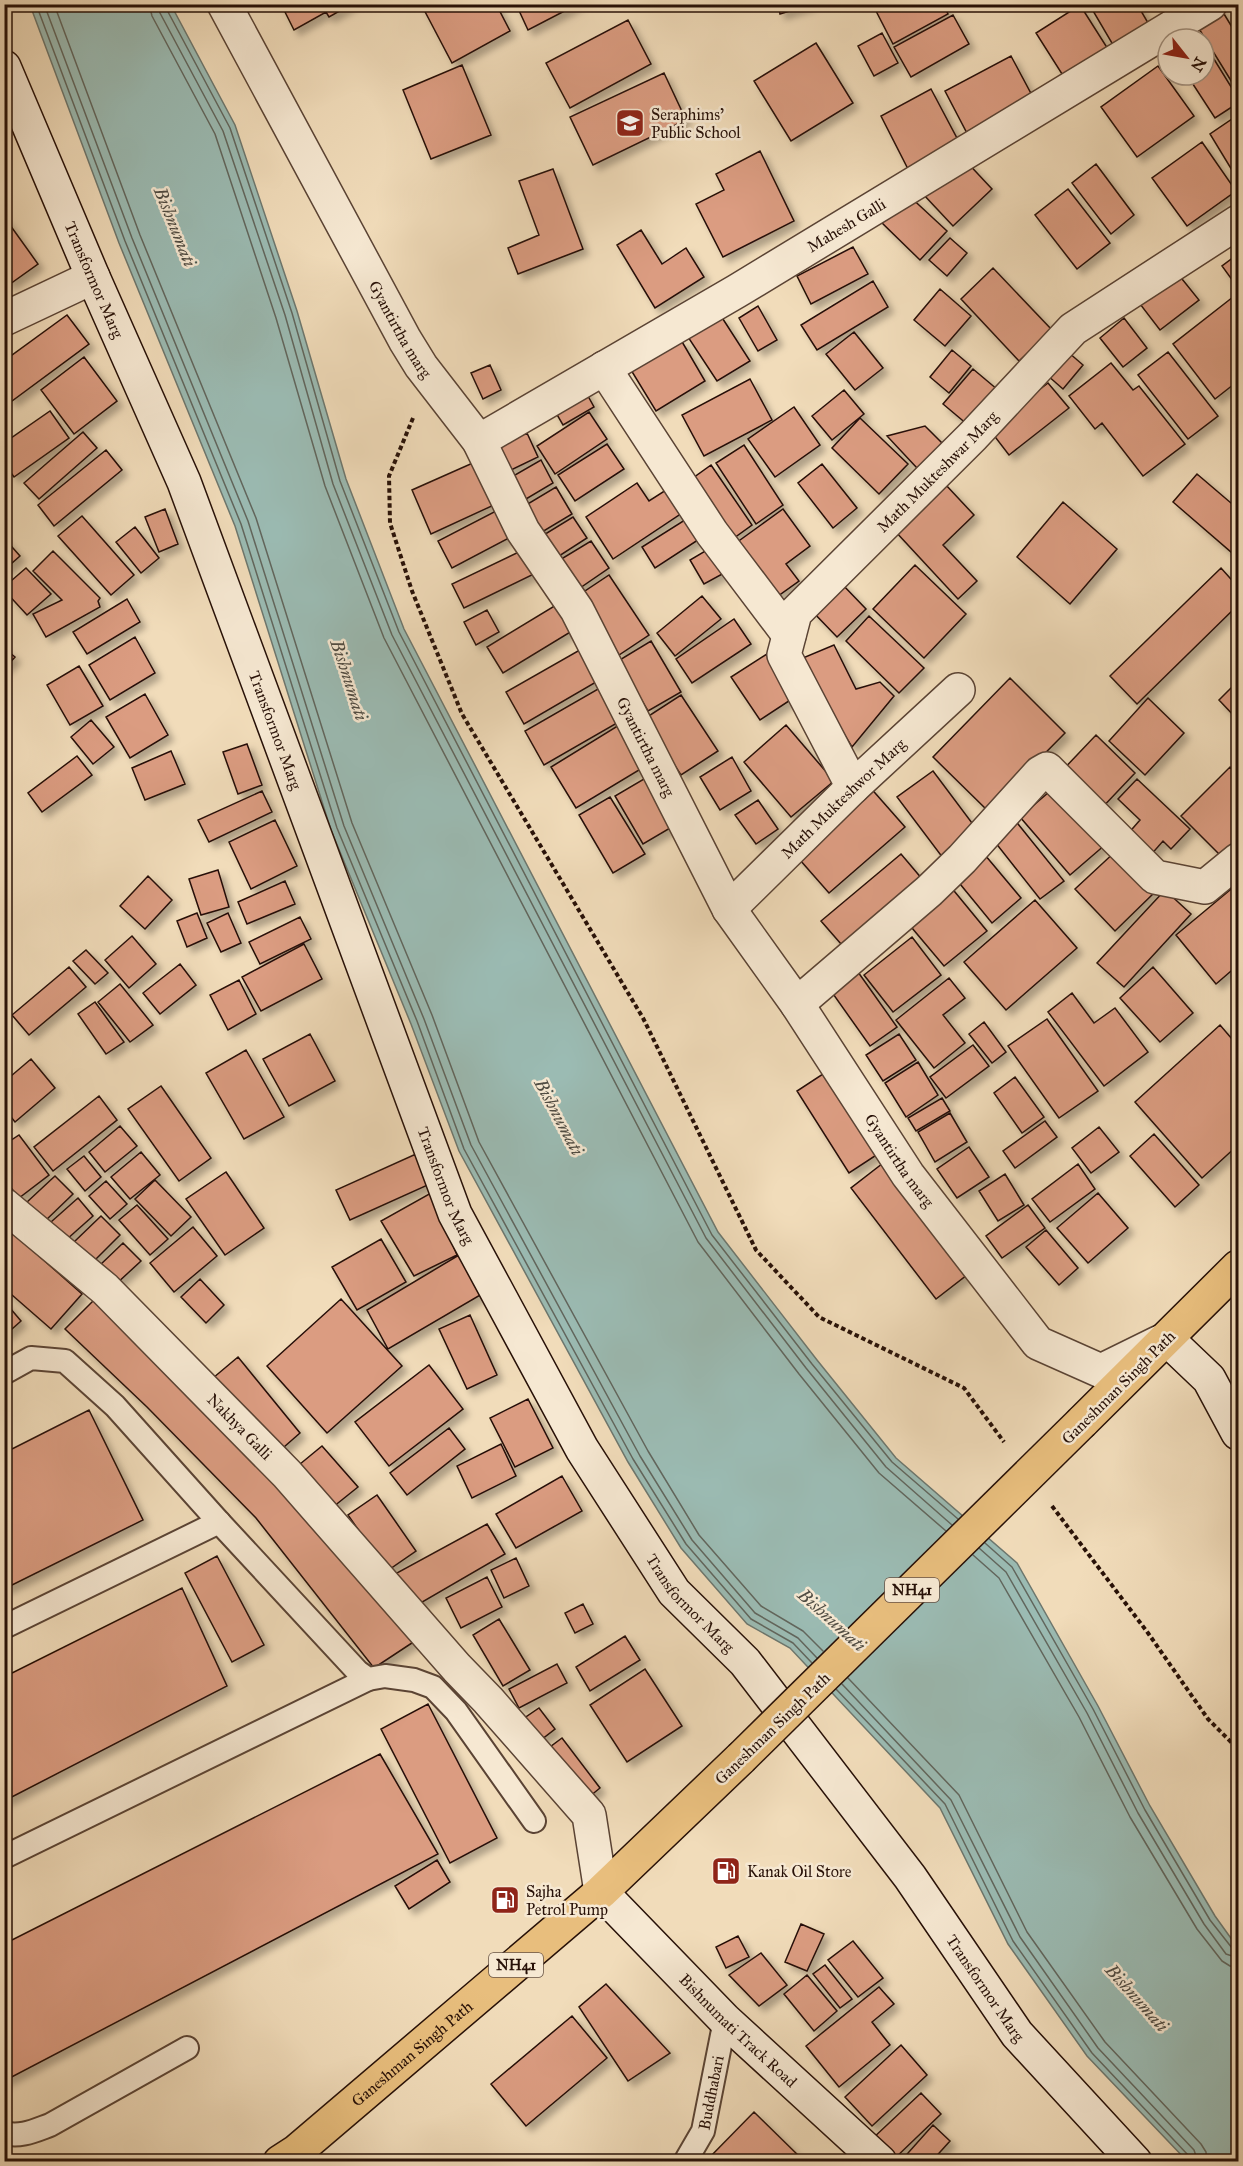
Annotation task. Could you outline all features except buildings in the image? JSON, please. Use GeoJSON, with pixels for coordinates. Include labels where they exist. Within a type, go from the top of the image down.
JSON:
{"type":"FeatureCollection","features":[{"type":"Feature","properties":{"kind":"highway","name":"Ganeshman Singh Path"},"geometry":{"type":"LineString","coordinates":[[280,2162],[297,2151],[601,1892],[741,1758],[1239,1267]]}},
{"type":"Feature","properties":{"kind":"street","name":"Gyantirtha marg"},"geometry":{"type":"LineString","coordinates":[[224,4],[405,340],[421,366],[479,441],[523,531],[577,610],[729,909],[797,1004],[908,1175],[1038,1343],[1101,1371],[1167,1339]]}},
{"type":"Feature","properties":{"kind":"street","name":"Mahesh Galli"},"geometry":{"type":"LineString","coordinates":[[479,441],[747,285],[1210,4]]}},
{"type":"Feature","properties":{"kind":"street","name":"Transformor Marg"},"geometry":{"type":"LineString","coordinates":[[4,67],[93,277],[184,482],[455,1214],[582,1449],[674,1592],[745,1662],[910,1877],[1017,2034],[1135,2162]]}},
{"type":"Feature","properties":{"kind":"street","name":"Math Mukteshwar Marg"},"geometry":{"type":"LineString","coordinates":[[853,787],[784,655],[795,613],[973,436],[1073,329],[1239,222]]}},
{"type":"Feature","properties":{"kind":"street"},"geometry":{"type":"LineString","coordinates":[[4,319],[93,277]]}},
{"type":"Feature","properties":{"kind":"street"},"geometry":{"type":"LineString","coordinates":[[604,368],[712,533],[789,635]]}},
{"type":"Feature","properties":{"kind":"street","name":"Math Mukteshwor Marg"},"geometry":{"type":"LineString","coordinates":[[729,909],[853,787],[958,690]]}},
{"type":"Feature","properties":{"kind":"street"},"geometry":{"type":"LineString","coordinates":[[797,1004],[929,891],[962,859],[1040,773],[1047,769],[1155,877],[1205,887],[1239,860]]}},
{"type":"Feature","properties":{"kind":"street","name":"Nakhya Galli"},"geometry":{"type":"LineString","coordinates":[[4,1205],[105,1289],[287,1474],[456,1668],[589,1815],[601,1892]]}},
{"type":"Feature","properties":{"kind":"street"},"geometry":{"type":"LineString","coordinates":[[1167,1339],[1209,1379],[1239,1433]]}},
{"type":"Feature","properties":{"kind":"street","name":"Bishnumati Track Road"},"geometry":{"type":"LineString","coordinates":[[601,1892],[725,2020],[880,2162]]}},
{"type":"Feature","properties":{"kind":"lane"},"geometry":{"type":"LineString","coordinates":[[4,1373],[31,1358],[65,1361],[115,1406],[358,1672],[368,1679]]}},
{"type":"Feature","properties":{"kind":"lane"},"geometry":{"type":"LineString","coordinates":[[4,1627],[219,1522]]}},
{"type":"Feature","properties":{"kind":"lane"},"geometry":{"type":"LineString","coordinates":[[4,1857],[368,1679],[385,1676],[414,1680],[433,1687],[456,1711],[534,1821]]}},
{"type":"Feature","properties":{"kind":"lane","name":"Buddhabari"},"geometry":{"type":"LineString","coordinates":[[686,2162],[703,2131],[725,2020]]}},
{"type":"Feature","properties":{"kind":"lane"},"geometry":{"type":"LineString","coordinates":[[4,2133],[12,2135],[50,2126],[187,2048]]}},
{"type":"Feature","properties":{"kind":"path"},"geometry":{"type":"LineString","coordinates":[[414,416],[389,476],[390,523],[412,591],[462,714],[643,1018],[756,1250],[819,1317],[964,1388],[1006,1445]]}},
{"type":"Feature","properties":{"kind":"path"},"geometry":{"type":"LineString","coordinates":[[1049,1501],[1149,1633],[1208,1719],[1239,1749]]}},
{"type":"Feature","properties":{"kind":"water","name":"Bishnumati"},"geometry":{"type":"Polygon","coordinates":[[[30,5],[171,5],[235,125],[297,311],[346,479],[404,629],[718,1232],[896,1458],[1017,1563],[1098,1706],[1150,1806],[1215,1916],[1238,1948],[1238,2161],[1187,2161],[1087,2056],[1008,1944],[940,1808],[790,1648],[747,1624],[681,1548],[628,1462],[459,1151],[411,1024],[331,830],[235,526],[119,243],[30,5]]]}},
{"type":"Feature","properties":{"kind":"place","name":"Seraphims' Public School"},"geometry":{"type":"Point","coordinates":[630,123]}},
{"type":"Feature","properties":{"kind":"place","name":"Kanak Oil Store"},"geometry":{"type":"Point","coordinates":[726,1871]}},
{"type":"Feature","properties":{"kind":"place","name":"Sajha Petrol Pump"},"geometry":{"type":"Point","coordinates":[505,1900]}}]}
